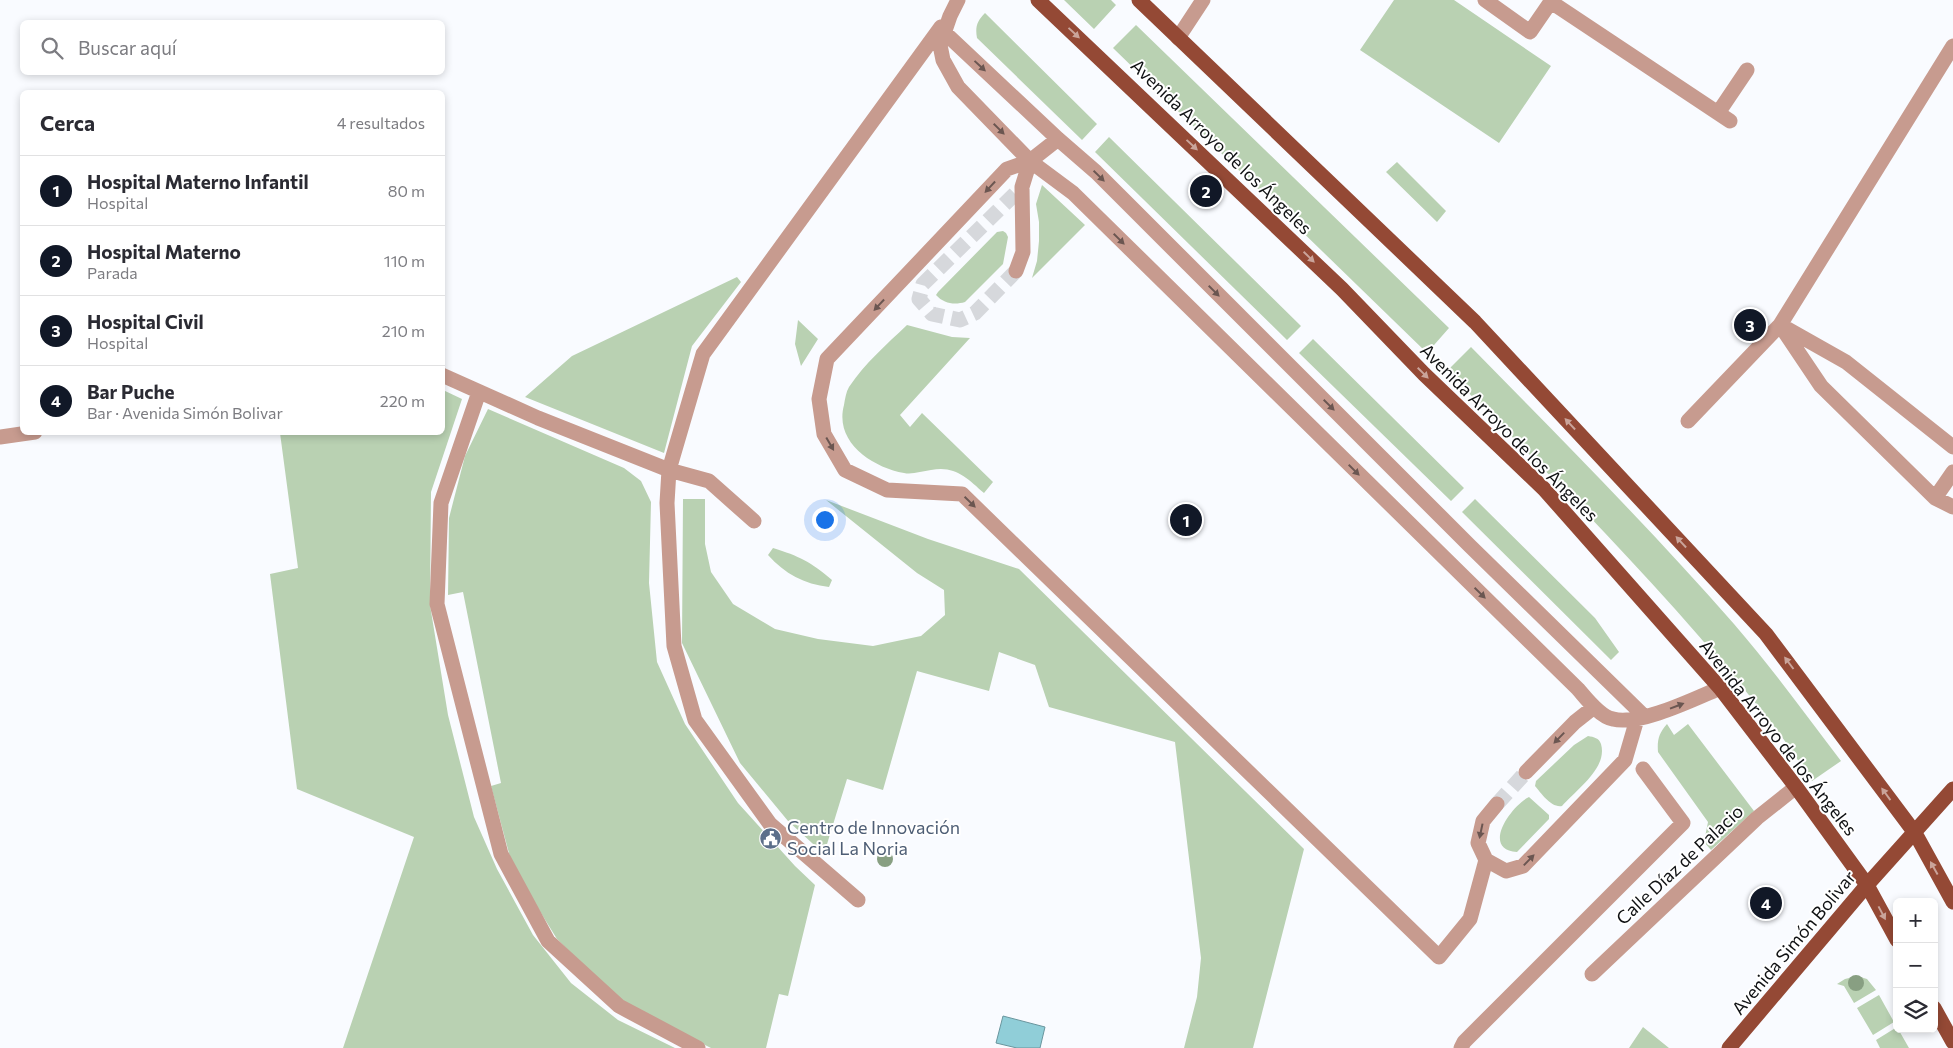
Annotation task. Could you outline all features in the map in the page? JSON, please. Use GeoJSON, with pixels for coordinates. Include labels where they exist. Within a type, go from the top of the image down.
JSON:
{"type":"FeatureCollection","features":[{"type":"Feature","properties":{"kind":"main road","name":"Avenida Arroyo de los Ángeles"},"geometry":{"type":"LineString","coordinates":[[1038,0],[1342,289],[1424,374],[1544,489],[1720,688],[1796,787],[1867,885],[1893,933]]}},
{"type":"Feature","properties":{"kind":"main road"},"geometry":{"type":"LineString","coordinates":[[1139,0],[1475,322],[1766,634],[1915,833],[1953,902]]}},
{"type":"Feature","properties":{"kind":"main road","name":"Avenida Simón Bolivar"},"geometry":{"type":"LineString","coordinates":[[1729,1048],[1867,885],[1953,790]]}},
{"type":"Feature","properties":{"kind":"main road"},"geometry":{"type":"LineString","coordinates":[[1938,1015],[1953,1042]]}},
{"type":"Feature","properties":{"kind":"street"},"geometry":{"type":"LineString","coordinates":[[958,0],[950,16],[940,46],[944,60],[958,87],[1030,161],[1073,193],[1578,689],[1594,707],[1612,720],[1641,718],[1720,688]]}},
{"type":"Feature","properties":{"kind":"street"},"geometry":{"type":"LineString","coordinates":[[1178,38],[1203,0]]}},
{"type":"Feature","properties":{"kind":"street"},"geometry":{"type":"LineString","coordinates":[[1485,0],[1530,32],[1551,1],[1724,117],[1746,70]]}},
{"type":"Feature","properties":{"kind":"street"},"geometry":{"type":"LineString","coordinates":[[858,900],[770,824],[695,720],[674,646],[667,503],[669,470],[703,354],[950,16]]}},
{"type":"Feature","properties":{"kind":"street"},"geometry":{"type":"LineString","coordinates":[[944,32],[1058,140],[1096,172],[1641,718]]}},
{"type":"Feature","properties":{"kind":"street"},"geometry":{"type":"LineString","coordinates":[[1688,421],[1780,325],[1953,46]]}},
{"type":"Feature","properties":{"kind":"street"},"geometry":{"type":"LineString","coordinates":[[1058,140],[1030,161],[1007,169],[827,360],[819,399],[824,434],[845,470],[887,490],[962,494],[1439,957],[1470,918],[1486,860]]}},
{"type":"Feature","properties":{"kind":"street"},"geometry":{"type":"LineString","coordinates":[[1016,271],[1022,252],[1022,187],[1030,161]]}},
{"type":"Feature","properties":{"kind":"street"},"geometry":{"type":"LineString","coordinates":[[1780,325],[1846,362],[1953,447]]}},
{"type":"Feature","properties":{"kind":"street"},"geometry":{"type":"LineString","coordinates":[[1780,325],[1821,386],[1936,498],[1953,508]]}},
{"type":"Feature","properties":{"kind":"street"},"geometry":{"type":"LineString","coordinates":[[445,376],[538,418],[669,470],[709,482],[754,521]]}},
{"type":"Feature","properties":{"kind":"street"},"geometry":{"type":"LineString","coordinates":[[480,392],[441,503],[437,604],[501,854],[548,941],[619,1006],[698,1048]]}},
{"type":"Feature","properties":{"kind":"street"},"geometry":{"type":"LineString","coordinates":[[0,436],[20,434]]}},
{"type":"Feature","properties":{"kind":"street"},"geometry":{"type":"LineString","coordinates":[[1936,498],[1953,472]]}},
{"type":"Feature","properties":{"kind":"street"},"geometry":{"type":"LineString","coordinates":[[1526,772],[1575,722],[1594,707]]}},
{"type":"Feature","properties":{"kind":"street"},"geometry":{"type":"LineString","coordinates":[[1497,804],[1483,821],[1478,844],[1486,860],[1506,870],[1523,866],[1625,760],[1641,718]]}},
{"type":"Feature","properties":{"kind":"street"},"geometry":{"type":"LineString","coordinates":[[1461,1048],[1471,1035],[1683,822],[1643,769]]}},
{"type":"Feature","properties":{"kind":"street","name":"Calle Díaz de Palacio"},"geometry":{"type":"LineString","coordinates":[[1592,974],[1757,818],[1796,787]]}},
{"type":"Feature","properties":{"kind":"green space"},"geometry":{"type":"Polygon","coordinates":[[[1064,0],[1111,0],[1116,5],[1094,29],[1064,0]]]}},
{"type":"Feature","properties":{"kind":"green space"},"geometry":{"type":"Polygon","coordinates":[[[1394,0],[1454,0],[1551,66],[1499,143],[1360,50],[1394,0]]]}},
{"type":"Feature","properties":{"kind":"green space"},"geometry":{"type":"Polygon","coordinates":[[[985,13],[1097,124],[1082,140],[977,38],[977,24],[985,13]]]}},
{"type":"Feature","properties":{"kind":"green space"},"geometry":{"type":"Polygon","coordinates":[[[1136,25],[1449,328],[1427,353],[1113,48],[1136,25]]]}},
{"type":"Feature","properties":{"kind":"green space"},"geometry":{"type":"Polygon","coordinates":[[[1109,137],[1301,326],[1287,340],[1095,152],[1109,137]]]}},
{"type":"Feature","properties":{"kind":"green space"},"geometry":{"type":"Polygon","coordinates":[[[1397,162],[1446,211],[1437,222],[1386,172],[1397,162]]]}},
{"type":"Feature","properties":{"kind":"green space"},"geometry":{"type":"Polygon","coordinates":[[[1042,185],[1085,225],[1032,278],[1037,261],[1039,241],[1039,222],[1036,204],[1042,185]]]}},
{"type":"Feature","properties":{"kind":"green space"},"geometry":{"type":"Polygon","coordinates":[[[1003,231],[1008,237],[1003,264],[965,302],[950,303],[936,295],[997,232],[1003,231]]]}},
{"type":"Feature","properties":{"kind":"green space"},"geometry":{"type":"Polygon","coordinates":[[[737,277],[741,282],[692,346],[664,453],[525,397],[572,356],[737,277]]]}},
{"type":"Feature","properties":{"kind":"green space"},"geometry":{"type":"Polygon","coordinates":[[[798,320],[818,339],[801,366],[795,344],[798,320]]]}},
{"type":"Feature","properties":{"kind":"green space"},"geometry":{"type":"Polygon","coordinates":[[[907,325],[952,337],[970,338],[900,415],[910,427],[922,413],[993,482],[984,493],[960,474],[947,469],[914,473],[892,470],[868,459],[850,441],[842,418],[847,391],[869,362],[907,325]]]}},
{"type":"Feature","properties":{"kind":"green space"},"geometry":{"type":"Polygon","coordinates":[[[1313,339],[1464,488],[1451,501],[1299,353],[1313,339]]]}},
{"type":"Feature","properties":{"kind":"green space"},"geometry":{"type":"Polygon","coordinates":[[[1471,347],[1702,588],[1762,658],[1841,761],[1812,781],[1772,724],[1729,671],[1651,582],[1447,371],[1471,347]]]}},
{"type":"Feature","properties":{"kind":"green space"},"geometry":{"type":"Polygon","coordinates":[[[445,391],[462,399],[431,492],[430,605],[448,715],[474,817],[497,869],[533,935],[571,983],[618,1020],[675,1048],[343,1048],[414,837],[297,789],[270,574],[298,568],[280,435],[445,435],[445,391]]]}},
{"type":"Feature","properties":{"kind":"green space"},"geometry":{"type":"Polygon","coordinates":[[[488,409],[624,468],[641,481],[651,502],[649,583],[657,662],[685,724],[738,803],[795,866],[815,885],[788,996],[779,994],[766,1048],[711,1048],[623,1004],[557,939],[528,892],[510,857],[491,786],[501,783],[463,592],[448,595],[449,518],[465,456],[488,409]]]}},
{"type":"Feature","properties":{"kind":"green space"},"geometry":{"type":"Polygon","coordinates":[[[683,499],[705,499],[705,544],[711,572],[733,604],[775,629],[818,639],[873,646],[921,636],[945,615],[944,590],[917,573],[826,500],[928,539],[1019,569],[1304,849],[1253,1048],[1184,1048],[1197,997],[1201,958],[1175,742],[1049,707],[1035,665],[999,652],[989,691],[917,671],[883,790],[847,779],[824,854],[788,821],[740,763],[682,643],[683,499]]]}},
{"type":"Feature","properties":{"kind":"green space"},"geometry":{"type":"Polygon","coordinates":[[[1475,499],[1595,618],[1619,652],[1611,660],[1462,512],[1475,499]]]}},
{"type":"Feature","properties":{"kind":"green space"},"geometry":{"type":"Polygon","coordinates":[[[773,548],[811,564],[832,580],[829,587],[803,581],[788,573],[768,555],[773,548]]]}},
{"type":"Feature","properties":{"kind":"green space"},"geometry":{"type":"Polygon","coordinates":[[[1667,724],[1674,735],[1688,724],[1754,811],[1711,850],[1704,842],[1708,822],[1658,752],[1659,737],[1667,724]]]}},
{"type":"Feature","properties":{"kind":"green space"},"geometry":{"type":"Polygon","coordinates":[[[1588,736],[1596,738],[1601,744],[1600,762],[1589,778],[1562,806],[1554,805],[1535,786],[1536,781],[1574,745],[1588,736]]]}},
{"type":"Feature","properties":{"kind":"green space"},"geometry":{"type":"Polygon","coordinates":[[[1529,797],[1549,815],[1549,819],[1517,852],[1506,849],[1501,843],[1500,835],[1503,826],[1515,809],[1529,797]]]}},
{"type":"Feature","properties":{"kind":"green space"},"geometry":{"type":"Polygon","coordinates":[[[1857,976],[1867,979],[1876,990],[1854,1003],[1844,986],[1837,984],[1845,979],[1857,976]]]}},
{"type":"Feature","properties":{"kind":"green space"},"geometry":{"type":"Polygon","coordinates":[[[1879,995],[1893,1023],[1873,1035],[1857,1008],[1879,995]]]}},
{"type":"Feature","properties":{"kind":"green space"},"geometry":{"type":"Polygon","coordinates":[[[1643,1027],[1669,1048],[1629,1048],[1643,1027]]]}},
{"type":"Feature","properties":{"kind":"green space"},"geometry":{"type":"Polygon","coordinates":[[[1893,1029],[1893,1033],[1900,1033],[1909,1048],[1880,1048],[1876,1040],[1893,1029]]]}},
{"type":"Feature","properties":{"kind":"water"},"geometry":{"type":"Polygon","coordinates":[[[1003,1016],[1045,1027],[1040,1048],[1017,1048],[996,1043],[1003,1016]]]}},
{"type":"Feature","properties":{"kind":"tunnel"},"geometry":{"type":"LineString","coordinates":[[1016,271],[975,313],[960,320],[932,314],[919,299],[923,284],[1022,187]]}},
{"type":"Feature","properties":{"kind":"tunnel"},"geometry":{"type":"LineString","coordinates":[[1497,804],[1526,772]]}},
{"type":"Feature","properties":{"kind":"place","name":"Hospital Materno"},"geometry":{"type":"Point","coordinates":[1206,191]}},
{"type":"Feature","properties":{"kind":"place","name":"Hospital Civil"},"geometry":{"type":"Point","coordinates":[1750,325]}},
{"type":"Feature","properties":{"kind":"place","name":"Hospital Materno Infantil"},"geometry":{"type":"Point","coordinates":[1186,520]}},
{"type":"Feature","properties":{"kind":"place","name":"Centro de Innovación Social La Noria"},"geometry":{"type":"Point","coordinates":[771,838]}},
{"type":"Feature","properties":{"kind":"place","name":"Bar Puche"},"geometry":{"type":"Point","coordinates":[1766,903]}}]}
